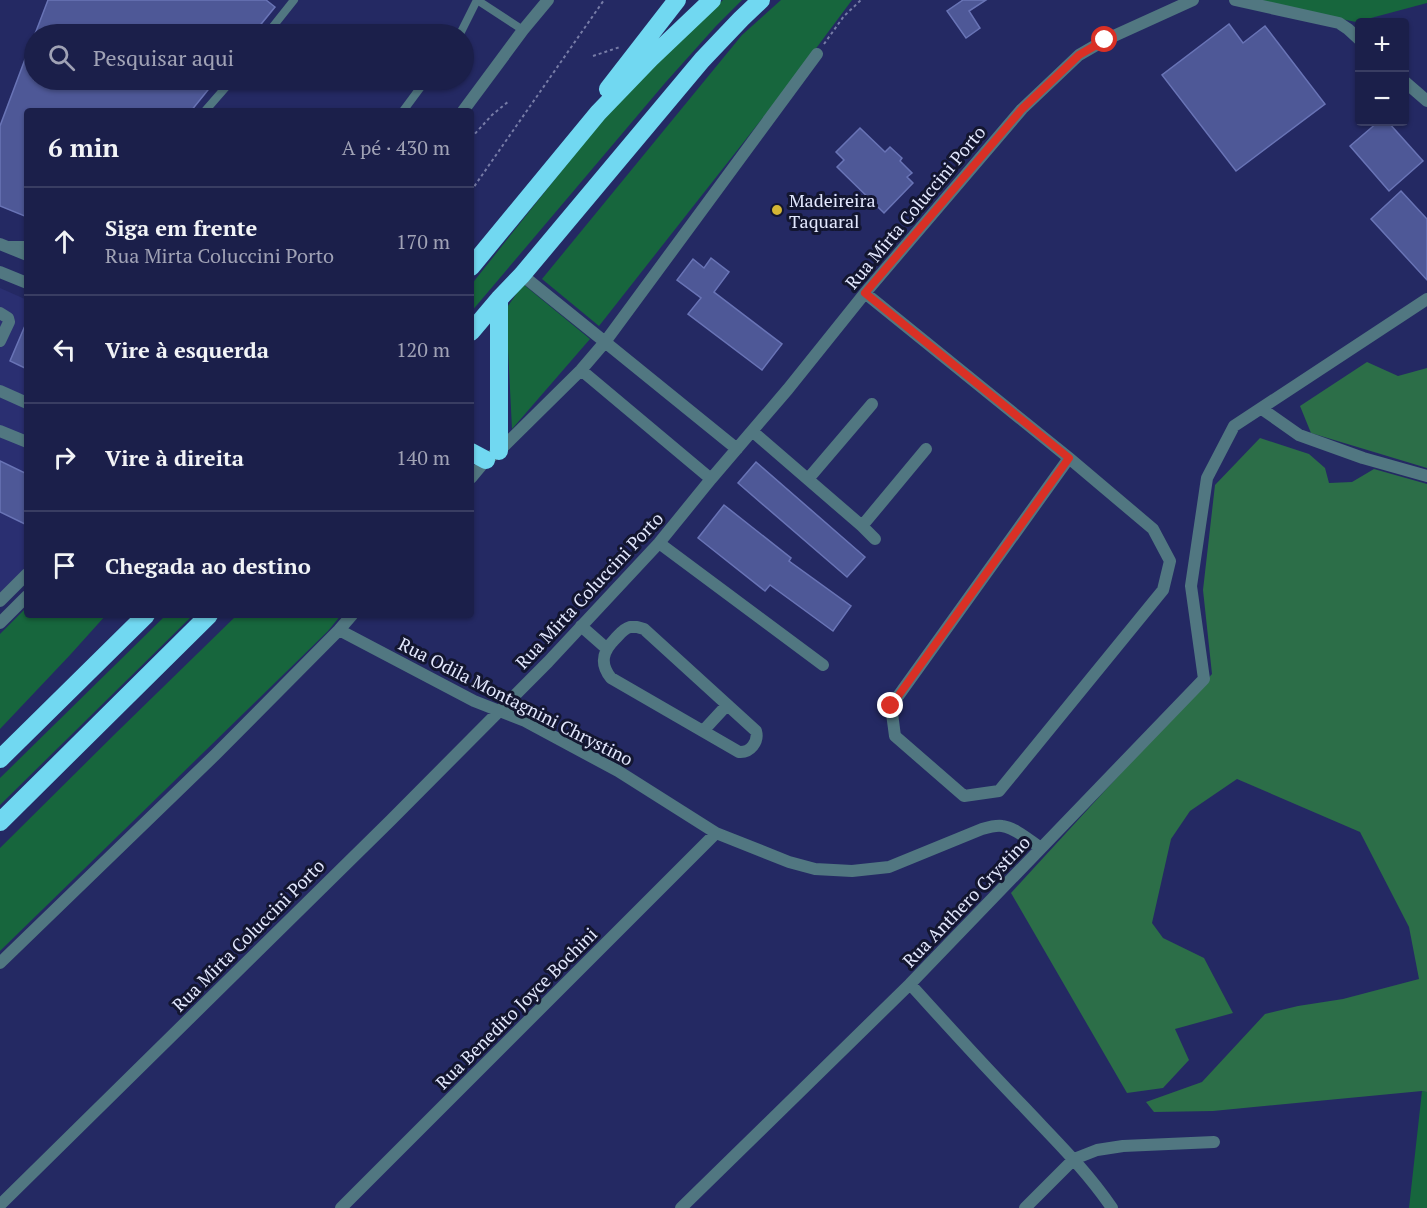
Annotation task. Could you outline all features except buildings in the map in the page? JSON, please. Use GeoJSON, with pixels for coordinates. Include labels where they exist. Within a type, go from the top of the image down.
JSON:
{"type":"FeatureCollection","features":[{"type":"Feature","properties":{"kind":"highway"},"geometry":{"type":"LineString","coordinates":[[539,183],[563,147],[677,0]]}},
{"type":"Feature","properties":{"kind":"highway"},"geometry":{"type":"LineString","coordinates":[[474,263],[598,113],[712,0]]}},
{"type":"Feature","properties":{"kind":"highway"},"geometry":{"type":"LineString","coordinates":[[474,328],[522,276],[702,60],[761,0]]}},
{"type":"Feature","properties":{"kind":"highway"},"geometry":{"type":"LineString","coordinates":[[485,454],[499,299]]}},
{"type":"Feature","properties":{"kind":"highway"},"geometry":{"type":"LineString","coordinates":[[69,691],[137,618]]}},
{"type":"Feature","properties":{"kind":"highway"},"geometry":{"type":"LineString","coordinates":[[0,759],[143,618]]}},
{"type":"Feature","properties":{"kind":"highway"},"geometry":{"type":"LineString","coordinates":[[0,822],[206,618]]}},
{"type":"Feature","properties":{"kind":"street"},"geometry":{"type":"LineString","coordinates":[[465,108],[548,0]]}},
{"type":"Feature","properties":{"kind":"street","name":"Rua Mirta Coluccini Porto"},"geometry":{"type":"LineString","coordinates":[[0,1205],[500,712],[659,543],[711,478],[789,389],[865,293],[1022,109],[1079,55],[1105,40],[1192,0]]}},
{"type":"Feature","properties":{"kind":"street"},"geometry":{"type":"LineString","coordinates":[[1235,0],[1339,23],[1355,37]]}},
{"type":"Feature","properties":{"kind":"street"},"geometry":{"type":"LineString","coordinates":[[474,473],[485,454],[581,370],[605,342],[818,54]]}},
{"type":"Feature","properties":{"kind":"street"},"geometry":{"type":"LineString","coordinates":[[1409,85],[1427,101]]}},
{"type":"Feature","properties":{"kind":"street"},"geometry":{"type":"LineString","coordinates":[[1,244],[24,254]]}},
{"type":"Feature","properties":{"kind":"street"},"geometry":{"type":"LineString","coordinates":[[0,273],[24,282]]}},
{"type":"Feature","properties":{"kind":"street"},"geometry":{"type":"LineString","coordinates":[[522,276],[736,449]]}},
{"type":"Feature","properties":{"kind":"street"},"geometry":{"type":"LineString","coordinates":[[865,293],[1069,458],[1153,529],[1170,561],[1162,590],[999,791],[964,796],[895,736],[891,706],[1069,458]]}},
{"type":"Feature","properties":{"kind":"street"},"geometry":{"type":"LineString","coordinates":[[1427,299],[1262,409],[1299,435],[1363,458],[1427,476]]}},
{"type":"Feature","properties":{"kind":"street"},"geometry":{"type":"LineString","coordinates":[[0,313],[8,318],[9,322],[0,341]]}},
{"type":"Feature","properties":{"kind":"street"},"geometry":{"type":"LineString","coordinates":[[581,370],[711,478]]}},
{"type":"Feature","properties":{"kind":"street"},"geometry":{"type":"LineString","coordinates":[[0,391],[24,402]]}},
{"type":"Feature","properties":{"kind":"street"},"geometry":{"type":"LineString","coordinates":[[808,479],[872,404]]}},
{"type":"Feature","properties":{"kind":"street","name":"Rua Anthero Crystino"},"geometry":{"type":"LineString","coordinates":[[681,1208],[910,984],[1204,679],[1191,586],[1207,478],[1234,426],[1262,409]]}},
{"type":"Feature","properties":{"kind":"street"},"geometry":{"type":"LineString","coordinates":[[0,430],[24,441]]}},
{"type":"Feature","properties":{"kind":"street"},"geometry":{"type":"LineString","coordinates":[[752,431],[875,539]]}},
{"type":"Feature","properties":{"kind":"street"},"geometry":{"type":"LineString","coordinates":[[862,526],[926,449]]}},
{"type":"Feature","properties":{"kind":"street"},"geometry":{"type":"LineString","coordinates":[[659,543],[823,665]]}},
{"type":"Feature","properties":{"kind":"street"},"geometry":{"type":"LineString","coordinates":[[0,601],[24,577]]}},
{"type":"Feature","properties":{"kind":"street"},"geometry":{"type":"LineString","coordinates":[[0,623],[24,599]]}},
{"type":"Feature","properties":{"kind":"street"},"geometry":{"type":"LineString","coordinates":[[0,963],[216,754],[349,618]]}},
{"type":"Feature","properties":{"kind":"street"},"geometry":{"type":"LineString","coordinates":[[581,626],[606,648]]}},
{"type":"Feature","properties":{"kind":"street"},"geometry":{"type":"LineString","coordinates":[[637,627],[644,629],[727,705],[756,731],[758,737],[755,743],[744,753],[610,678],[604,664],[606,648],[625,629],[637,627]]}},
{"type":"Feature","properties":{"kind":"street","name":"Rua Odila Montagnini Chrystino"},"geometry":{"type":"LineString","coordinates":[[339,630],[474,700],[525,721],[618,771],[716,833],[789,862],[815,869],[852,871],[889,867],[992,826],[1002,826],[1013,830],[1041,848]]}},
{"type":"Feature","properties":{"kind":"street"},"geometry":{"type":"LineString","coordinates":[[703,731],[727,705]]}},
{"type":"Feature","properties":{"kind":"street","name":"Rua Benedito Joyce Bochini"},"geometry":{"type":"LineString","coordinates":[[341,1208],[716,833]]}},
{"type":"Feature","properties":{"kind":"street"},"geometry":{"type":"LineString","coordinates":[[910,984],[970,1051],[1074,1159],[1112,1208]]}},
{"type":"Feature","properties":{"kind":"street"},"geometry":{"type":"LineString","coordinates":[[1025,1208],[1074,1159],[1097,1149],[1214,1142]]}},
{"type":"Feature","properties":{"kind":"lane"},"geometry":{"type":"LineString","coordinates":[[275,24],[294,0]]}},
{"type":"Feature","properties":{"kind":"lane"},"geometry":{"type":"LineString","coordinates":[[465,24],[477,0],[523,30]]}},
{"type":"Feature","properties":{"kind":"lane"},"geometry":{"type":"LineString","coordinates":[[208,108],[223,90]]}},
{"type":"Feature","properties":{"kind":"lane"},"geometry":{"type":"LineString","coordinates":[[405,108],[419,90]]}},
{"type":"Feature","properties":{"kind":"lane"},"geometry":{"type":"LineString","coordinates":[[1,244],[24,245]]}},
{"type":"Feature","properties":{"kind":"path"},"geometry":{"type":"LineString","coordinates":[[474,187],[604,0]]}},
{"type":"Feature","properties":{"kind":"path"},"geometry":{"type":"LineString","coordinates":[[818,54],[844,16],[861,0]]}},
{"type":"Feature","properties":{"kind":"path"},"geometry":{"type":"LineString","coordinates":[[474,135],[509,101]]}},
{"type":"Feature","properties":{"kind":"shaded area"},"geometry":{"type":"Polygon","coordinates":[[[0,288],[24,299],[24,572],[0,597],[0,288]]]}},
{"type":"Feature","properties":{"kind":"green space"},"geometry":{"type":"Polygon","coordinates":[[[723,0],[742,0],[665,83],[474,308],[474,281],[594,130],[653,66],[723,0]]]}},
{"type":"Feature","properties":{"kind":"green space"},"geometry":{"type":"Polygon","coordinates":[[[781,0],[852,0],[794,78],[599,326],[542,279],[742,35],[781,0]]]}},
{"type":"Feature","properties":{"kind":"green space"},"geometry":{"type":"Polygon","coordinates":[[[1249,0],[1427,0],[1427,3],[1371,18],[1355,18],[1355,22],[1249,0]]]}},
{"type":"Feature","properties":{"kind":"green space"},"geometry":{"type":"Polygon","coordinates":[[[523,284],[590,339],[512,429],[506,309],[523,284]]]}},
{"type":"Feature","properties":{"kind":"green space"},"geometry":{"type":"Polygon","coordinates":[[[1367,362],[1398,376],[1427,368],[1427,468],[1311,433],[1300,406],[1367,362]]]}},
{"type":"Feature","properties":{"kind":"green space"},"geometry":{"type":"Polygon","coordinates":[[[1260,438],[1309,454],[1325,468],[1329,483],[1352,482],[1374,469],[1427,484],[1427,1092],[1213,1111],[1154,1112],[1146,1102],[1202,1082],[1265,1014],[1343,999],[1419,979],[1409,927],[1360,832],[1237,779],[1190,811],[1171,839],[1152,923],[1163,938],[1204,958],[1233,1013],[1175,1029],[1189,1060],[1163,1088],[1127,1093],[1011,893],[1212,674],[1203,590],[1215,485],[1260,438]]]}},
{"type":"Feature","properties":{"kind":"green space"},"geometry":{"type":"Polygon","coordinates":[[[24,610],[24,618],[103,618],[0,729],[0,634],[24,610]]]}},
{"type":"Feature","properties":{"kind":"green space"},"geometry":{"type":"Polygon","coordinates":[[[163,618],[190,618],[0,805],[0,778],[163,618]]]}},
{"type":"Feature","properties":{"kind":"green space"},"geometry":{"type":"Polygon","coordinates":[[[234,618],[339,618],[328,631],[0,951],[0,848],[234,618]]]}},
{"type":"Feature","properties":{"kind":"green space"},"geometry":{"type":"Polygon","coordinates":[[[1422,1091],[1427,1092],[1427,1208],[1409,1208],[1422,1091]]]}},
{"type":"Feature","properties":{"kind":"place","name":"Madeireira Taquaral"},"geometry":{"type":"Point","coordinates":[777,210]}},
{"type":"Feature","properties":{"kind":"route"},"geometry":{"type":"LineString","coordinates":[[891,706],[1069,458],[865,293],[1022,109],[1079,55],[1105,40]]}}]}
